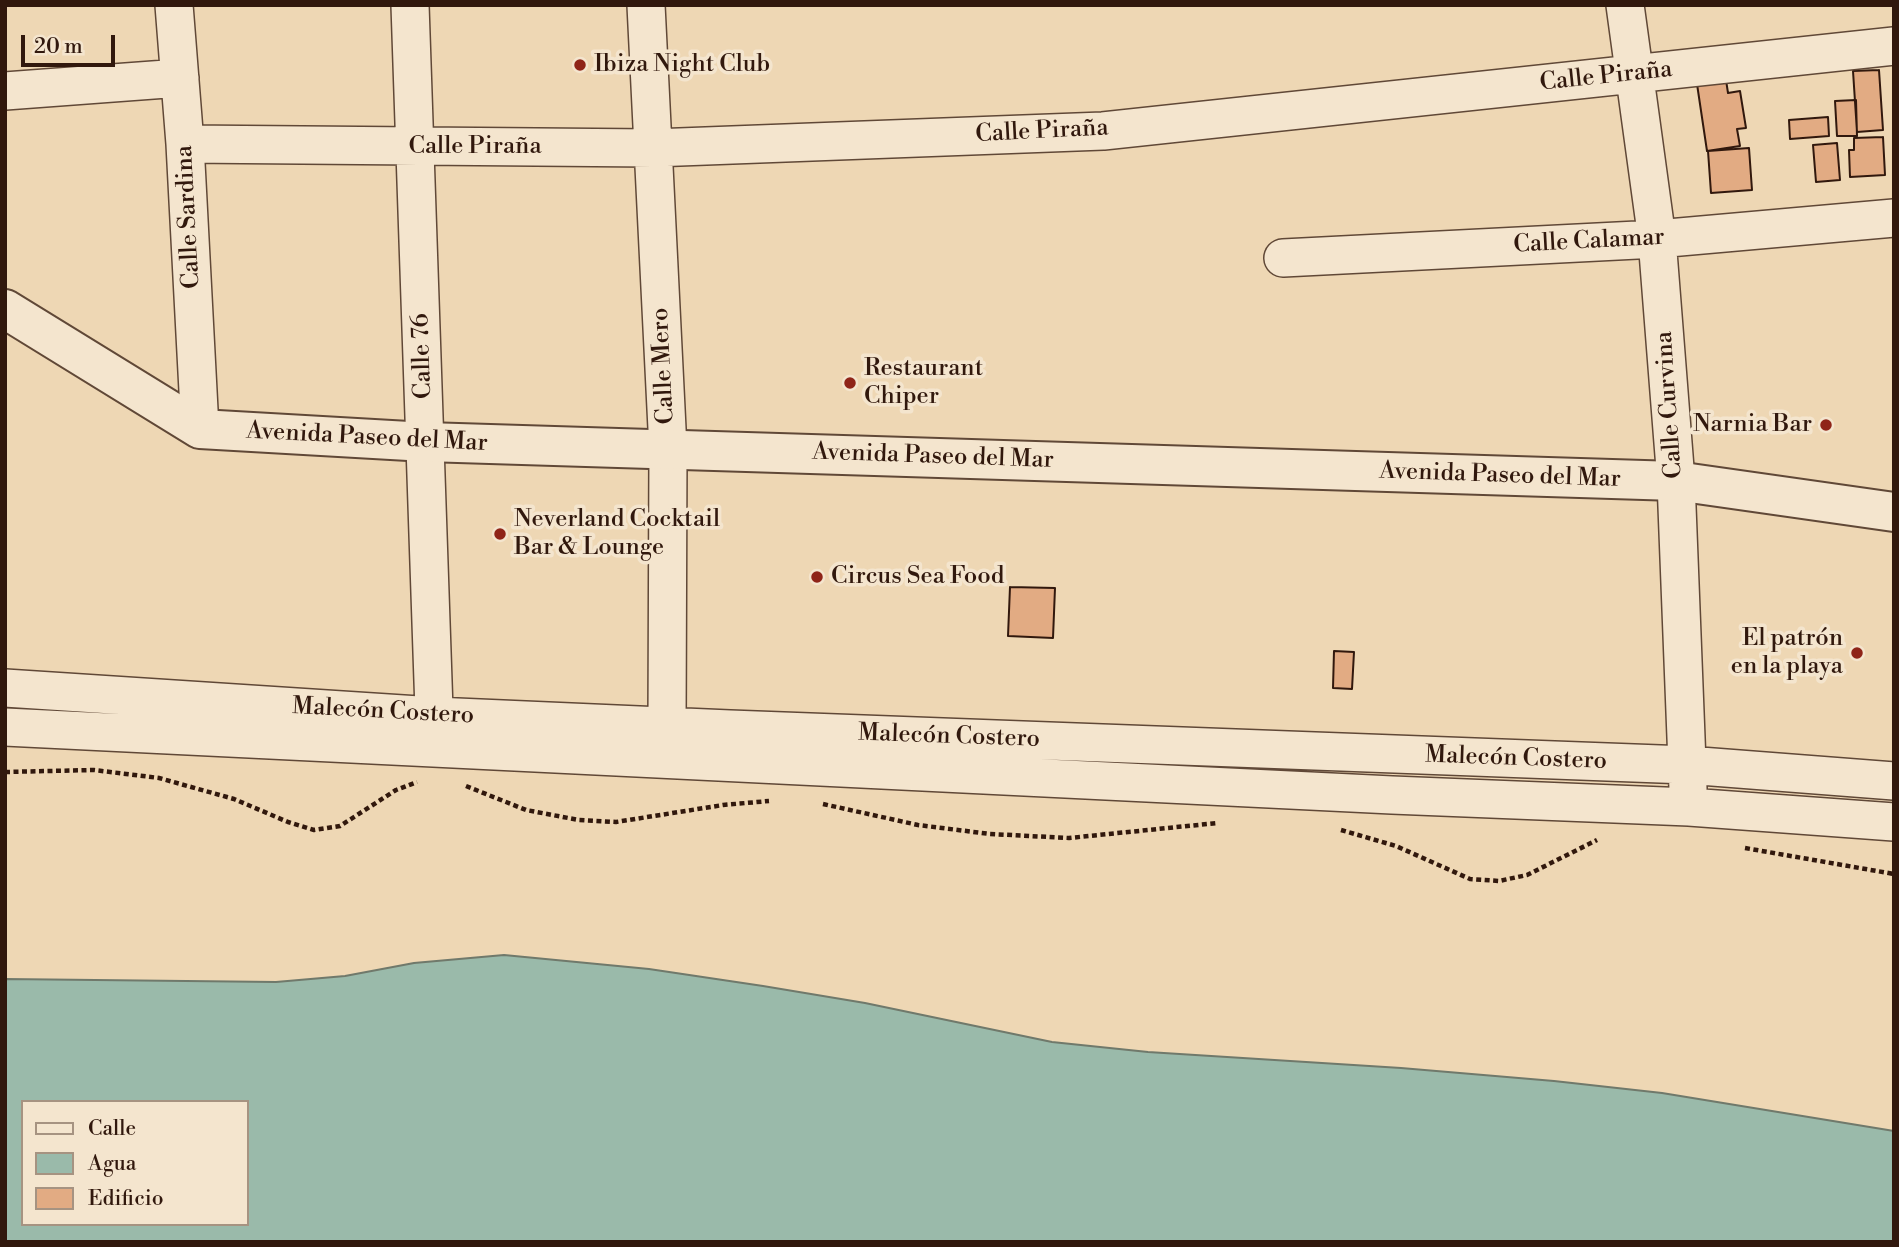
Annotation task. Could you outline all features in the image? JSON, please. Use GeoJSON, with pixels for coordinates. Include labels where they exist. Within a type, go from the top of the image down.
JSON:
{"type":"FeatureCollection","features":[{"type":"Feature","properties":{"kind":"street","name":"Calle Sardina"},"geometry":{"type":"LineString","coordinates":[[174,5],[185,144],[200,429]]}},
{"type":"Feature","properties":{"kind":"street","name":"Calle 76"},"geometry":{"type":"LineString","coordinates":[[410,5],[435,732]]}},
{"type":"Feature","properties":{"kind":"street","name":"Calle Mero"},"geometry":{"type":"LineString","coordinates":[[646,5],[668,449],[667,726]]}},
{"type":"Feature","properties":{"kind":"street","name":"Calle Curvina"},"geometry":{"type":"LineString","coordinates":[[1625,5],[1657,239],[1676,481],[1689,807]]}},
{"type":"Feature","properties":{"kind":"street","name":"Calle Piraña"},"geometry":{"type":"LineString","coordinates":[[185,144],[653,148],[1103,131],[1894,46]]}},
{"type":"Feature","properties":{"kind":"street"},"geometry":{"type":"LineString","coordinates":[[5,91],[180,78]]}},
{"type":"Feature","properties":{"kind":"street","name":"Calle Calamar"},"geometry":{"type":"LineString","coordinates":[[1283,258],[1657,239],[1894,218]]}},
{"type":"Feature","properties":{"kind":"street","name":"Avenida Paseo del Mar"},"geometry":{"type":"LineString","coordinates":[[5,309],[200,429],[426,442],[1676,481],[1894,512]]}},
{"type":"Feature","properties":{"kind":"street","name":"Malecón Costero"},"geometry":{"type":"LineString","coordinates":[[5,688],[435,732],[1392,795],[1689,807],[1894,822]]}},
{"type":"Feature","properties":{"kind":"street","name":"Malecón Costero"},"geometry":{"type":"LineString","coordinates":[[5,727],[435,732],[667,726],[1687,765],[1894,781]]}},
{"type":"Feature","properties":{"kind":"path"},"geometry":{"type":"LineString","coordinates":[[5,772],[94,770],[159,778],[234,799],[314,830],[341,826],[396,790],[419,782]]}},
{"type":"Feature","properties":{"kind":"path"},"geometry":{"type":"LineString","coordinates":[[458,784],[481,790],[526,810],[579,820],[616,822],[723,805],[773,801]]}},
{"type":"Feature","properties":{"kind":"path"},"geometry":{"type":"LineString","coordinates":[[813,804],[826,804],[918,825],[1069,838],[1226,822]]}},
{"type":"Feature","properties":{"kind":"path"},"geometry":{"type":"LineString","coordinates":[[1336,829],[1396,846],[1470,879],[1499,881],[1527,875],[1595,840],[1609,840]]}},
{"type":"Feature","properties":{"kind":"path"},"geometry":{"type":"LineString","coordinates":[[1743,848],[1894,874]]}},
{"type":"Feature","properties":{"kind":"water"},"geometry":{"type":"Polygon","coordinates":[[[504,955],[649,969],[865,1003],[1052,1042],[1148,1052],[1554,1081],[1662,1093],[1894,1131],[1894,1242],[5,1242],[5,979],[276,982],[345,976],[414,963],[504,955]]]}},
{"type":"Feature","properties":{"kind":"building"},"geometry":{"type":"Polygon","coordinates":[[[1879,70],[1883,130],[1857,132],[1853,71],[1879,70]]]}},
{"type":"Feature","properties":{"kind":"building"},"geometry":{"type":"Polygon","coordinates":[[[1726,80],[1728,93],[1740,91],[1746,128],[1737,129],[1740,146],[1707,151],[1697,84],[1726,80]]]}},
{"type":"Feature","properties":{"kind":"building"},"geometry":{"type":"Polygon","coordinates":[[[1856,100],[1857,136],[1837,136],[1835,101],[1856,100]]]}},
{"type":"Feature","properties":{"kind":"building"},"geometry":{"type":"Polygon","coordinates":[[[1828,117],[1829,136],[1790,139],[1789,120],[1828,117]]]}},
{"type":"Feature","properties":{"kind":"building"},"geometry":{"type":"Polygon","coordinates":[[[1883,137],[1885,175],[1850,177],[1849,150],[1854,150],[1854,138],[1883,137]]]}},
{"type":"Feature","properties":{"kind":"building"},"geometry":{"type":"Polygon","coordinates":[[[1837,143],[1840,180],[1816,182],[1813,145],[1837,143]]]}},
{"type":"Feature","properties":{"kind":"building"},"geometry":{"type":"Polygon","coordinates":[[[1749,148],[1752,190],[1711,193],[1708,151],[1749,148]]]}},
{"type":"Feature","properties":{"kind":"building"},"geometry":{"type":"Polygon","coordinates":[[[1010,587],[1055,588],[1053,638],[1008,636],[1010,587]]]}},
{"type":"Feature","properties":{"kind":"building"},"geometry":{"type":"Polygon","coordinates":[[[1334,651],[1354,652],[1352,689],[1333,688],[1334,651]]]}},
{"type":"Feature","properties":{"kind":"place","name":"Ibiza Night Club"},"geometry":{"type":"Point","coordinates":[580,65]}},
{"type":"Feature","properties":{"kind":"place","name":"Restaurant Chiper"},"geometry":{"type":"Point","coordinates":[850,383]}},
{"type":"Feature","properties":{"kind":"place","name":"Narnia Bar"},"geometry":{"type":"Point","coordinates":[1826,425]}},
{"type":"Feature","properties":{"kind":"place","name":"Neverland Cocktail Bar & Lounge"},"geometry":{"type":"Point","coordinates":[500,534]}},
{"type":"Feature","properties":{"kind":"place","name":"Circus Sea Food"},"geometry":{"type":"Point","coordinates":[817,577]}},
{"type":"Feature","properties":{"kind":"place","name":"El patrón en la playa"},"geometry":{"type":"Point","coordinates":[1857,653]}}]}
